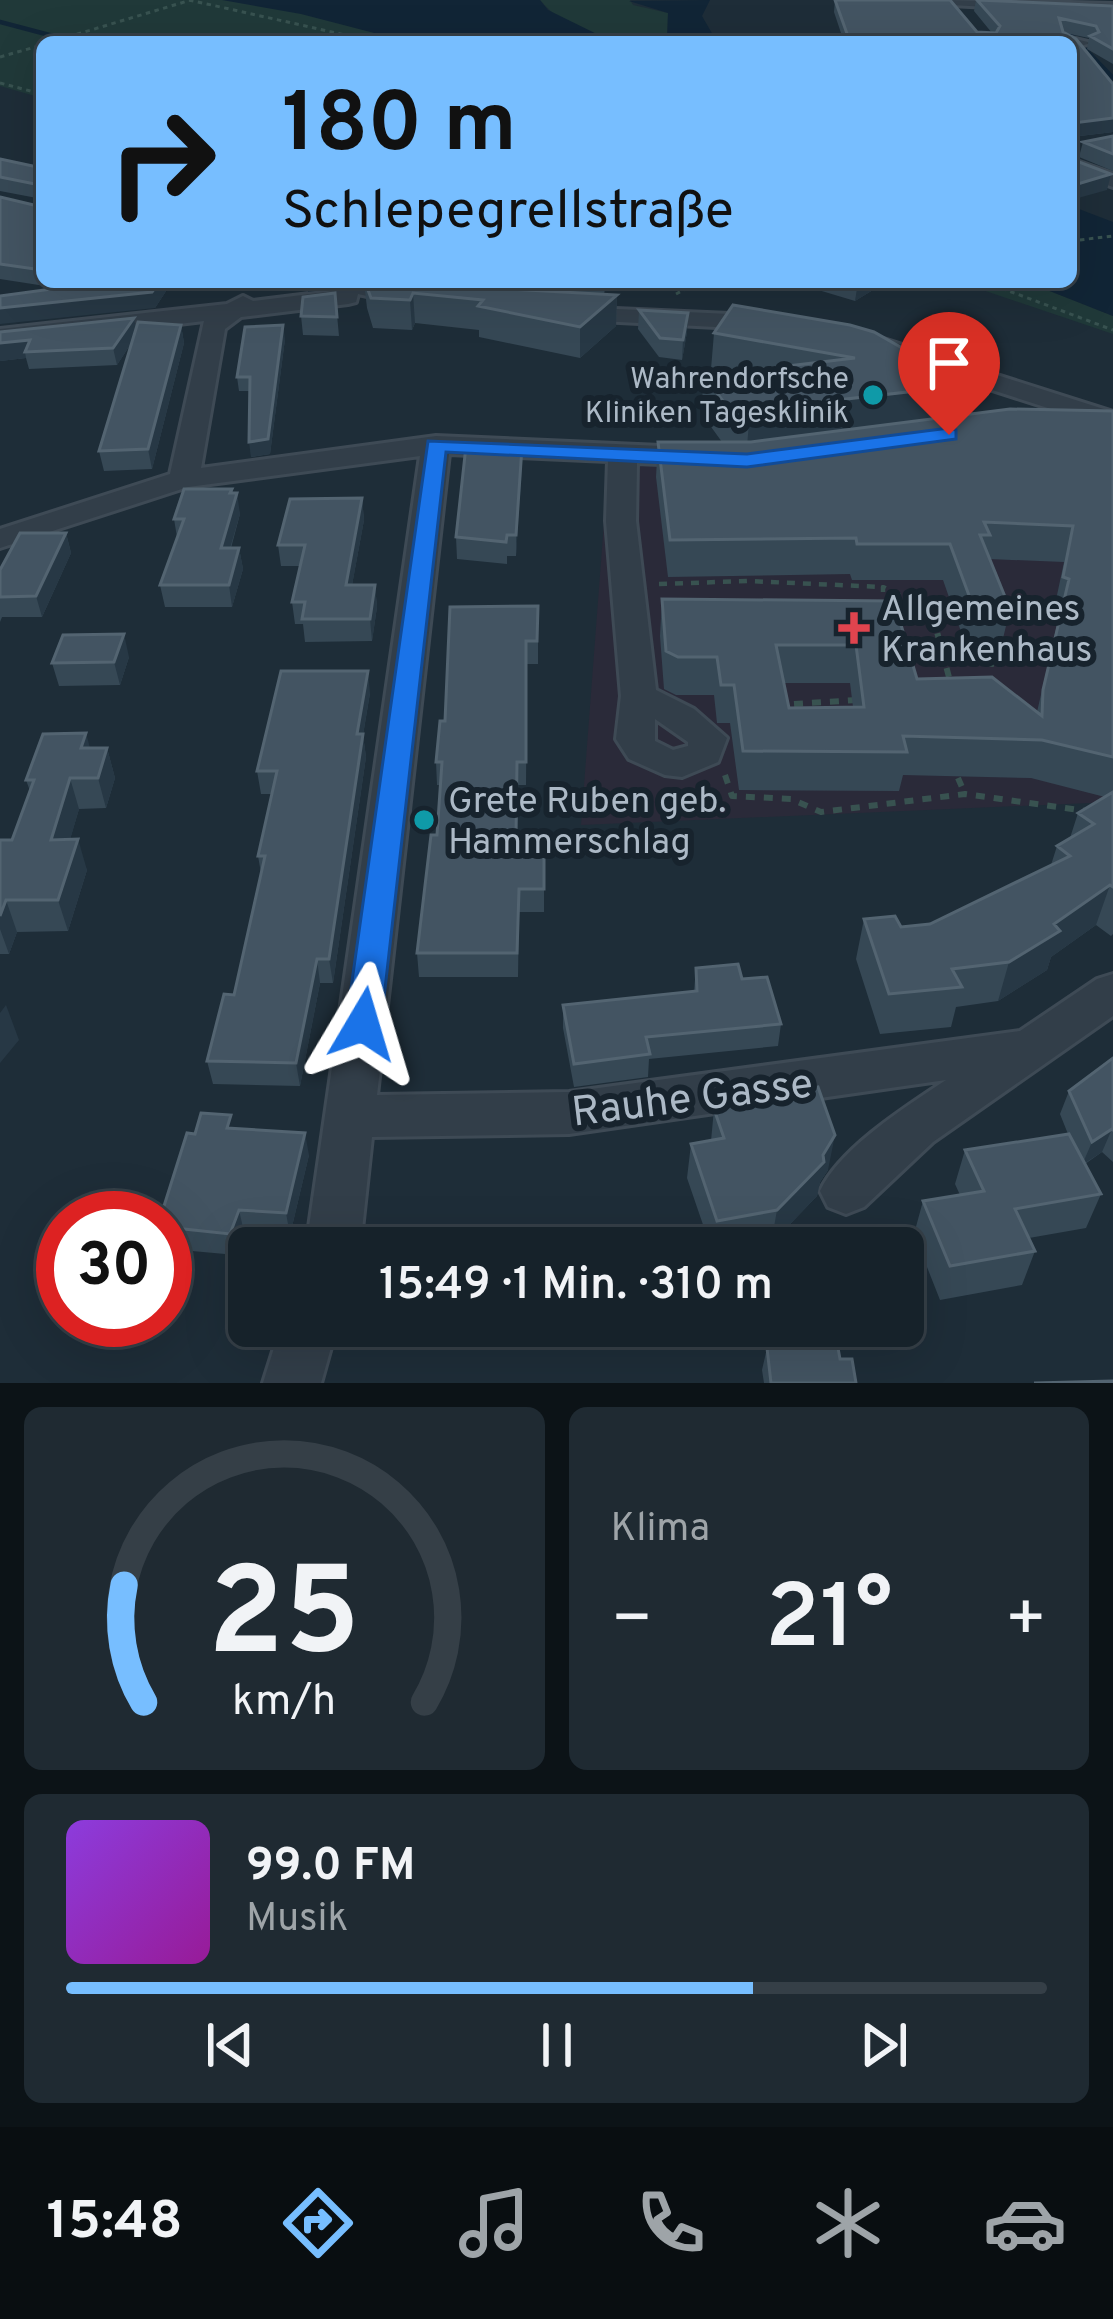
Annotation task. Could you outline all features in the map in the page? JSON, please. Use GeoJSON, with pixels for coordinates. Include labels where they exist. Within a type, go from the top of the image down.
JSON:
{"type":"FeatureCollection","features":[{"type":"Feature","properties":{"kind":"street"},"geometry":{"type":"LineString","coordinates":[[952,1],[1113,9]]}},
{"type":"Feature","properties":{"kind":"street"},"geometry":{"type":"LineString","coordinates":[[952,1],[964,17],[1020,17]]}},
{"type":"Feature","properties":{"kind":"street"},"geometry":{"type":"LineString","coordinates":[[1077,157],[1108,176]]}},
{"type":"Feature","properties":{"kind":"street"},"geometry":{"type":"LineString","coordinates":[[184,479],[213,326],[231,309],[275,288]]}},
{"type":"Feature","properties":{"kind":"street"},"geometry":{"type":"LineString","coordinates":[[336,290],[367,297]]}},
{"type":"Feature","properties":{"kind":"street"},"geometry":{"type":"LineString","coordinates":[[0,337],[231,309],[336,290],[439,302]]}},
{"type":"Feature","properties":{"kind":"street"},"geometry":{"type":"LineString","coordinates":[[540,312],[752,320],[809,328]]}},
{"type":"Feature","properties":{"kind":"street"},"geometry":{"type":"LineString","coordinates":[[846,335],[1108,420]]}},
{"type":"Feature","properties":{"kind":"street"},"geometry":{"type":"LineString","coordinates":[[1030,426],[1108,420]]}},
{"type":"Feature","properties":{"kind":"street"},"geometry":{"type":"LineString","coordinates":[[336,1227],[436,445]]}},
{"type":"Feature","properties":{"kind":"street"},"geometry":{"type":"LineString","coordinates":[[0,539],[184,479],[436,445],[728,459]]}},
{"type":"Feature","properties":{"kind":"street"},"geometry":{"type":"LineString","coordinates":[[623,456],[620,520],[639,696]]}},
{"type":"Feature","properties":{"kind":"street","name":"Rauhe Gasse"},"geometry":{"type":"LineString","coordinates":[[846,1191],[916,1127],[1113,992]]}},
{"type":"Feature","properties":{"kind":"street","name":"Rauhe Gasse"},"geometry":{"type":"LineString","coordinates":[[352,1116],[569,1113],[1030,1049]]}},
{"type":"Feature","properties":{"kind":"street"},"geometry":{"type":"LineString","coordinates":[[292,1383],[303,1347]]}},
{"type":"Feature","properties":{"kind":"path"},"geometry":{"type":"LineString","coordinates":[[70,36],[190,0],[350,36]]}},
{"type":"Feature","properties":{"kind":"path"},"geometry":{"type":"LineString","coordinates":[[0,57],[36,46]]}},
{"type":"Feature","properties":{"kind":"path"},"geometry":{"type":"LineString","coordinates":[[0,83],[36,92]]}},
{"type":"Feature","properties":{"kind":"path"},"geometry":{"type":"LineString","coordinates":[[1077,240],[1113,236]]}},
{"type":"Feature","properties":{"kind":"path"},"geometry":{"type":"LineString","coordinates":[[1001,288],[1113,330]]}},
{"type":"Feature","properties":{"kind":"path"},"geometry":{"type":"LineString","coordinates":[[645,583],[911,594],[924,604],[952,669],[950,682],[935,689]]}},
{"type":"Feature","properties":{"kind":"path"},"geometry":{"type":"LineString","coordinates":[[939,638],[976,662],[994,664]]}},
{"type":"Feature","properties":{"kind":"path"},"geometry":{"type":"LineString","coordinates":[[898,659],[943,651]]}},
{"type":"Feature","properties":{"kind":"path"},"geometry":{"type":"LineString","coordinates":[[783,690],[794,704],[793,716]]}},
{"type":"Feature","properties":{"kind":"path"},"geometry":{"type":"LineString","coordinates":[[794,704],[859,699]]}},
{"type":"Feature","properties":{"kind":"path"},"geometry":{"type":"LineString","coordinates":[[725,769],[724,785],[732,796],[742,800],[792,796],[821,812],[965,794],[1091,812]]}},
{"type":"Feature","properties":{"kind":"path"},"geometry":{"type":"LineString","coordinates":[[958,778],[965,794]]}},
{"type":"Feature","properties":{"kind":"shaded area"},"geometry":{"type":"Polygon","coordinates":[[[222,0],[540,0],[548,10],[601,36],[386,36],[222,0]]]}},
{"type":"Feature","properties":{"kind":"shaded area"},"geometry":{"type":"Polygon","coordinates":[[[710,0],[702,16],[714,36],[667,36],[668,13],[629,1],[710,0]]]}},
{"type":"Feature","properties":{"kind":"shaded area"},"geometry":{"type":"Polygon","coordinates":[[[1077,208],[1113,222],[1113,316],[1042,288],[1077,288],[1077,208]]]}},
{"type":"Feature","properties":{"kind":"shaded area","name":"Allgemeines Krankenhaus"},"geometry":{"type":"Polygon","coordinates":[[[1056,414],[1113,802],[581,825],[610,443],[742,453],[1056,414]]]}},
{"type":"Feature","properties":{"kind":"green space"},"geometry":{"type":"Polygon","coordinates":[[[0,0],[411,0],[347,25],[387,36],[36,36],[36,96],[0,86],[0,0]]]}},
{"type":"Feature","properties":{"kind":"green space"},"geometry":{"type":"Polygon","coordinates":[[[540,0],[630,0],[633,5],[668,13],[667,36],[599,35],[552,12],[540,0]]]}},
{"type":"Feature","properties":{"kind":"green space"},"geometry":{"type":"Polygon","coordinates":[[[977,288],[1042,288],[1113,316],[1113,334],[977,288]]]}},
{"type":"Feature","properties":{"kind":"building"},"geometry":{"type":"Polygon","coordinates":[[[835,0],[950,0],[977,32],[996,33],[1000,26],[977,0],[1113,6],[1113,49],[1090,36],[1099,32],[1096,26],[1059,18],[1063,32],[1070,36],[848,36],[835,0]]]}},
{"type":"Feature","properties":{"kind":"building"},"geometry":{"type":"Polygon","coordinates":[[[1077,40],[1113,84],[1113,118],[1077,122],[1077,40]]]}},
{"type":"Feature","properties":{"kind":"building"},"geometry":{"type":"Polygon","coordinates":[[[1113,136],[1113,154],[1083,142],[1113,136]]]}},
{"type":"Feature","properties":{"kind":"building"},"geometry":{"type":"Polygon","coordinates":[[[0,159],[36,167],[36,184],[0,177],[0,159]]]}},
{"type":"Feature","properties":{"kind":"building"},"geometry":{"type":"Polygon","coordinates":[[[1077,161],[1111,174],[1077,184],[1077,161]]]}},
{"type":"Feature","properties":{"kind":"building"},"geometry":{"type":"Polygon","coordinates":[[[0,197],[36,206],[36,269],[0,264],[0,197]]]}},
{"type":"Feature","properties":{"kind":"building"},"geometry":{"type":"Polygon","coordinates":[[[59,288],[155,288],[152,292],[0,308],[0,296],[59,288]]]}},
{"type":"Feature","properties":{"kind":"building"},"geometry":{"type":"Polygon","coordinates":[[[367,288],[617,295],[580,327],[478,306],[483,300],[413,293],[410,300],[371,298],[367,288]]]}},
{"type":"Feature","properties":{"kind":"building"},"geometry":{"type":"Polygon","coordinates":[[[335,293],[337,317],[301,316],[303,297],[335,293]]]}},
{"type":"Feature","properties":{"kind":"building"},"geometry":{"type":"Polygon","coordinates":[[[733,305],[874,332],[909,352],[942,388],[729,409],[704,376],[855,358],[714,333],[733,305]]]}},
{"type":"Feature","properties":{"kind":"building"},"geometry":{"type":"Polygon","coordinates":[[[639,310],[688,313],[683,340],[660,338],[639,310]]]}},
{"type":"Feature","properties":{"kind":"building"},"geometry":{"type":"Polygon","coordinates":[[[134,318],[113,348],[25,352],[30,340],[0,343],[0,332],[134,318]]]}},
{"type":"Feature","properties":{"kind":"building"},"geometry":{"type":"Polygon","coordinates":[[[138,322],[181,325],[148,449],[99,451],[138,322]]]}},
{"type":"Feature","properties":{"kind":"building"},"geometry":{"type":"Polygon","coordinates":[[[283,325],[268,439],[249,442],[250,377],[237,377],[245,327],[283,325]]]}},
{"type":"Feature","properties":{"kind":"building"},"geometry":{"type":"Polygon","coordinates":[[[1010,409],[1113,411],[1113,757],[1042,740],[903,736],[907,752],[743,751],[734,685],[721,685],[717,657],[678,657],[666,651],[662,599],[894,601],[917,679],[992,677],[1042,716],[1043,690],[1069,579],[1063,577],[1073,526],[984,522],[990,535],[980,535],[1010,609],[974,609],[950,544],[857,544],[856,538],[670,540],[658,442],[751,442],[1010,409]],[[776,645],[789,708],[864,707],[856,645],[776,645]]]}},
{"type":"Feature","properties":{"kind":"building"},"geometry":{"type":"Polygon","coordinates":[[[466,446],[522,447],[516,535],[507,535],[506,542],[456,537],[466,446]]]}},
{"type":"Feature","properties":{"kind":"building"},"geometry":{"type":"Polygon","coordinates":[[[184,489],[232,489],[230,493],[237,493],[221,548],[239,548],[229,585],[160,585],[184,519],[174,519],[184,489]]]}},
{"type":"Feature","properties":{"kind":"building"},"geometry":{"type":"Polygon","coordinates":[[[362,498],[346,585],[375,585],[370,619],[302,619],[305,602],[292,602],[305,545],[278,545],[290,499],[362,498]]]}},
{"type":"Feature","properties":{"kind":"building"},"geometry":{"type":"Polygon","coordinates":[[[20,533],[66,533],[36,596],[0,597],[0,570],[20,533]]]}},
{"type":"Feature","properties":{"kind":"building"},"geometry":{"type":"Polygon","coordinates":[[[538,606],[537,641],[526,641],[526,762],[517,762],[516,835],[544,835],[544,889],[519,889],[517,953],[417,953],[431,835],[437,835],[442,762],[436,762],[440,721],[445,721],[450,607],[538,606]]]}},
{"type":"Feature","properties":{"kind":"building"},"geometry":{"type":"Polygon","coordinates":[[[124,634],[114,662],[52,663],[63,635],[124,634]]]}},
{"type":"Feature","properties":{"kind":"building"},"geometry":{"type":"Polygon","coordinates":[[[281,671],[368,671],[329,959],[317,959],[296,1063],[207,1061],[224,994],[234,995],[265,856],[258,856],[277,771],[257,771],[281,671]]]}},
{"type":"Feature","properties":{"kind":"building"},"geometry":{"type":"Polygon","coordinates":[[[86,733],[81,748],[107,748],[98,778],[70,778],[51,840],[78,839],[58,900],[6,900],[0,916],[0,840],[12,840],[34,780],[26,780],[43,734],[86,733]]]}},
{"type":"Feature","properties":{"kind":"building"},"geometry":{"type":"Polygon","coordinates":[[[1113,792],[1113,887],[1054,924],[1060,931],[1009,962],[952,969],[962,987],[889,994],[864,919],[895,916],[901,927],[930,924],[1070,856],[1057,846],[1094,824],[1078,813],[1113,792]]]}},
{"type":"Feature","properties":{"kind":"building"},"geometry":{"type":"Polygon","coordinates":[[[738,964],[742,979],[767,977],[781,1024],[646,1037],[650,1054],[574,1064],[563,1005],[697,991],[696,968],[738,964]]]}},
{"type":"Feature","properties":{"kind":"building"},"geometry":{"type":"Polygon","coordinates":[[[1113,1058],[1113,1130],[1092,1142],[1069,1091],[1113,1058]]]}},
{"type":"Feature","properties":{"kind":"building"},"geometry":{"type":"Polygon","coordinates":[[[818,1087],[835,1135],[824,1162],[777,1210],[717,1221],[691,1144],[724,1138],[714,1109],[818,1087]]]}},
{"type":"Feature","properties":{"kind":"building"},"geometry":{"type":"Polygon","coordinates":[[[201,1113],[231,1115],[227,1128],[305,1133],[286,1213],[239,1210],[228,1234],[192,1230],[192,1191],[169,1191],[187,1133],[195,1134],[201,1113]]]}},
{"type":"Feature","properties":{"kind":"building"},"geometry":{"type":"Polygon","coordinates":[[[1069,1134],[1101,1194],[1015,1209],[1035,1251],[950,1266],[923,1201],[984,1191],[965,1150],[1069,1134]]]}},
{"type":"Feature","properties":{"kind":"building"},"geometry":{"type":"Polygon","coordinates":[[[767,1348],[838,1348],[840,1359],[852,1359],[856,1383],[771,1383],[767,1348]]]}},
{"type":"Feature","properties":{"kind":"waterway"},"geometry":{"type":"LineString","coordinates":[[1041,2],[1046,0]]}},
{"type":"Feature","properties":{"kind":"waterway"},"geometry":{"type":"LineString","coordinates":[[0,22],[53,36]]}},
{"type":"Feature","properties":{"kind":"waterway"},"geometry":{"type":"LineString","coordinates":[[1061,24],[1073,36]]}},
{"type":"Feature","properties":{"kind":"waterway"},"geometry":{"type":"LineString","coordinates":[[1077,41],[1113,78]]}},
{"type":"Feature","properties":{"kind":"place","name":"Wahrendorfsche Kliniken Tagesklinik"},"geometry":{"type":"Point","coordinates":[873,395]}},
{"type":"Feature","properties":{"kind":"place","name":"Allgemeines Krankenhaus"},"geometry":{"type":"Point","coordinates":[854,628]}},
{"type":"Feature","properties":{"kind":"place","name":"Grete Ruben geb. Hammerschlag"},"geometry":{"type":"Point","coordinates":[424,820]}},
{"type":"Feature","properties":{"kind":"route"},"geometry":{"type":"LineString","coordinates":[[363,1024],[436,445],[747,460],[949,435]]}}]}
